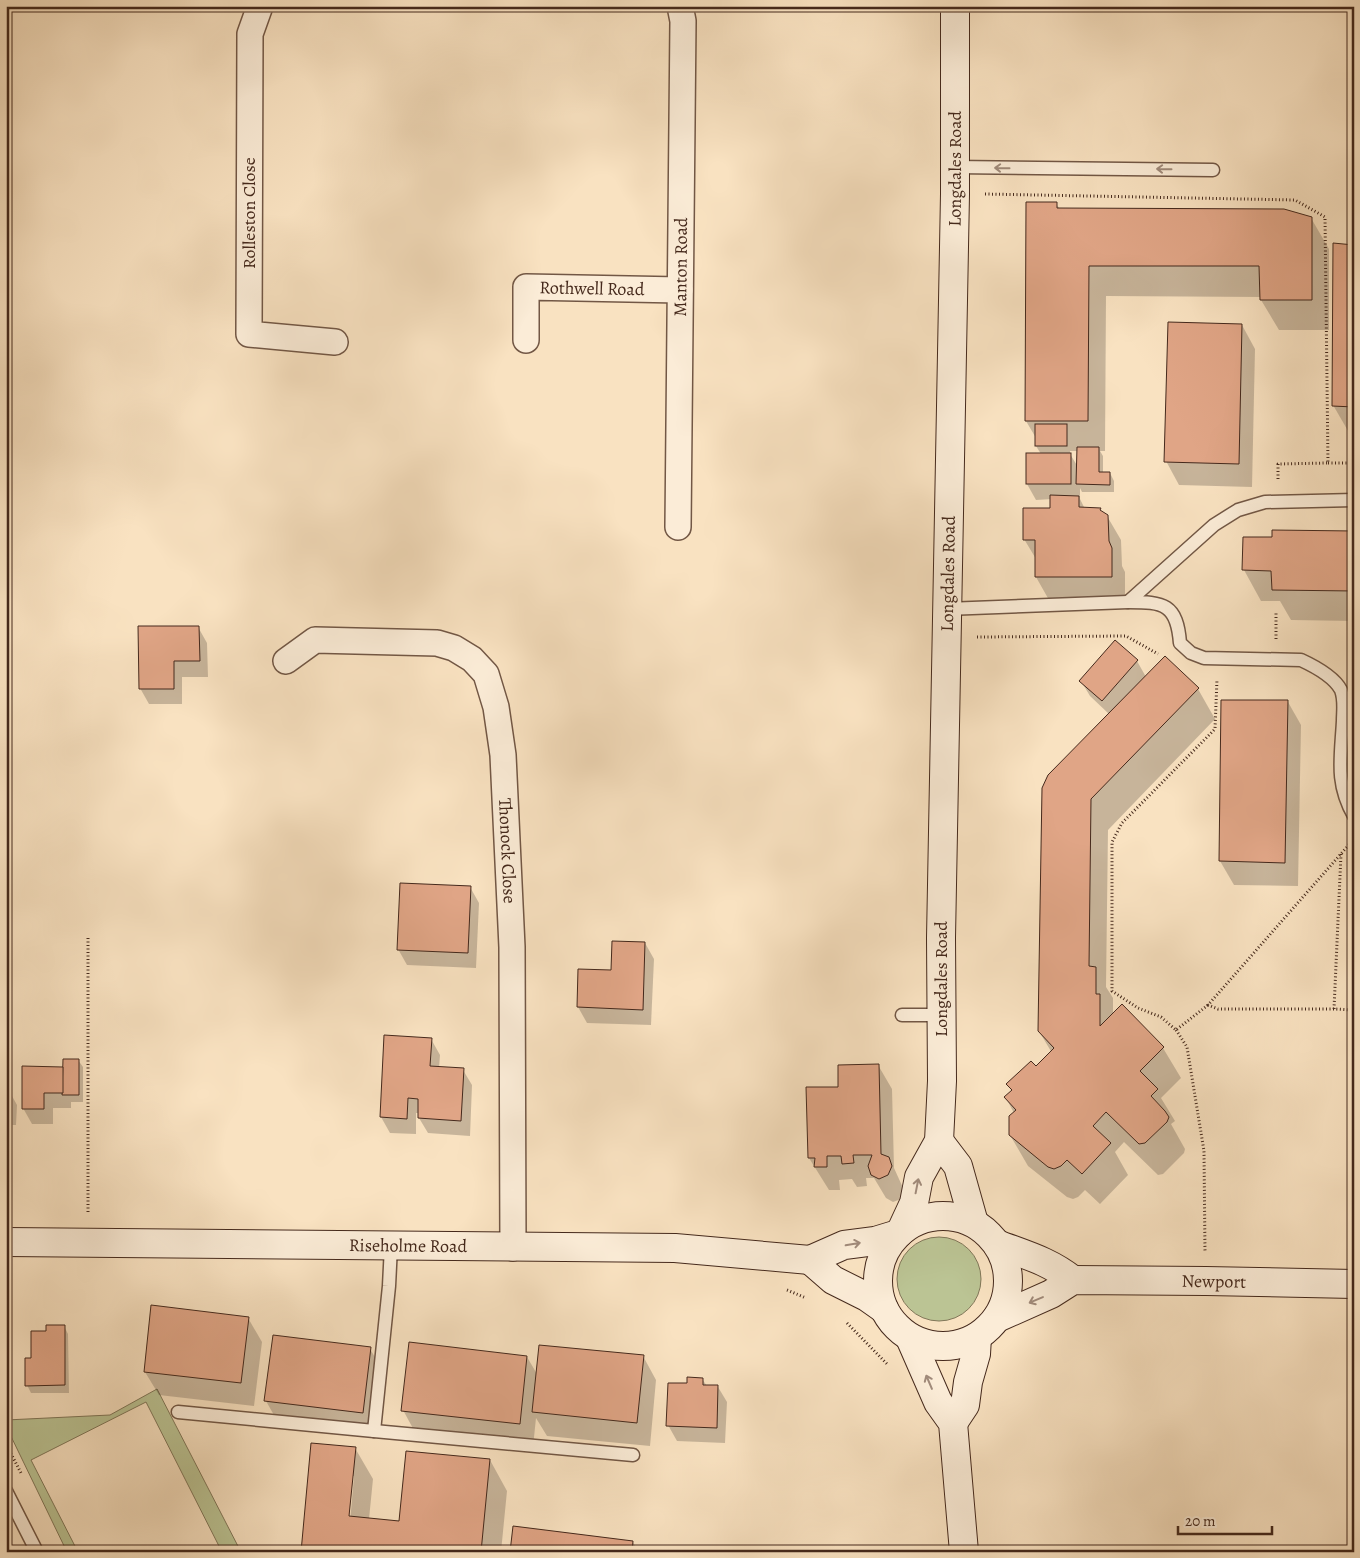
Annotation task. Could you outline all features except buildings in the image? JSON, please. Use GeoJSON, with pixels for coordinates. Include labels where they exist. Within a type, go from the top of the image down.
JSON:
{"type":"FeatureCollection","features":[{"type":"Feature","properties":{"kind":"main road","name":"Longdales Road"},"geometry":{"type":"LineString","coordinates":[[899,1233],[914,1203],[919,1177],[939,1141],[942,1081],[941,938],[955,180],[955,6]]}},
{"type":"Feature","properties":{"kind":"main road"},"geometry":{"type":"LineString","coordinates":[[939,1141],[958,1166],[974,1223]]}},
{"type":"Feature","properties":{"kind":"main road"},"geometry":{"type":"LineString","coordinates":[[934,1216],[953,1216],[974,1223],[989,1234],[997,1244],[1007,1265],[1008,1281],[1007,1297],[997,1318],[988,1328],[977,1337],[961,1344],[944,1346],[926,1344],[910,1338],[900,1330],[884,1309],[878,1287],[880,1266],[888,1245],[899,1233],[913,1223],[934,1216]]}},
{"type":"Feature","properties":{"kind":"main road"},"geometry":{"type":"LineString","coordinates":[[884,1309],[867,1297],[833,1280],[810,1260],[844,1245],[874,1241],[899,1233]]}},
{"type":"Feature","properties":{"kind":"main road","name":"Riseholme Road"},"geometry":{"type":"LineString","coordinates":[[6,1242],[675,1248],[810,1260]]}},
{"type":"Feature","properties":{"kind":"main road"},"geometry":{"type":"LineString","coordinates":[[997,1244],[1043,1260],[1058,1268],[1073,1280],[1051,1294],[997,1318]]}},
{"type":"Feature","properties":{"kind":"main road","name":"Newport"},"geometry":{"type":"LineString","coordinates":[[1073,1280],[1354,1284]]}},
{"type":"Feature","properties":{"kind":"main road"},"geometry":{"type":"LineString","coordinates":[[953,1422],[965,1405],[968,1382],[976,1354],[977,1337]]}},
{"type":"Feature","properties":{"kind":"main road"},"geometry":{"type":"LineString","coordinates":[[910,1338],[938,1402],[953,1422],[964,1552]]}},
{"type":"Feature","properties":{"kind":"street","name":"Rolleston Close"},"geometry":{"type":"LineString","coordinates":[[260,6],[250,34],[249,334],[335,342]]}},
{"type":"Feature","properties":{"kind":"street","name":"Manton Road"},"geometry":{"type":"LineString","coordinates":[[678,527],[683,21],[680,6]]}},
{"type":"Feature","properties":{"kind":"street","name":"Rothwell Road"},"geometry":{"type":"LineString","coordinates":[[526,340],[526,287],[680,290]]}},
{"type":"Feature","properties":{"kind":"street","name":"Thonock Close"},"geometry":{"type":"LineString","coordinates":[[286,661],[316,640],[437,643],[454,648],[472,659],[486,674],[496,707],[503,755],[512,947],[514,1248]]}},
{"type":"Feature","properties":{"kind":"lane"},"geometry":{"type":"LineString","coordinates":[[955,180],[1213,170]]}},
{"type":"Feature","properties":{"kind":"lane"},"geometry":{"type":"LineString","coordinates":[[1128,602],[1214,525],[1238,510],[1265,502],[1354,500]]}},
{"type":"Feature","properties":{"kind":"lane"},"geometry":{"type":"LineString","coordinates":[[946,609],[1156,602],[1172,612],[1178,626],[1180,643],[1191,653],[1204,658],[1301,660],[1313,666],[1331,679],[1340,689],[1344,702],[1340,780],[1345,799],[1354,816]]}},
{"type":"Feature","properties":{"kind":"lane"},"geometry":{"type":"LineString","coordinates":[[902,1015],[942,1014]]}},
{"type":"Feature","properties":{"kind":"lane"},"geometry":{"type":"LineString","coordinates":[[374,1431],[391,1246]]}},
{"type":"Feature","properties":{"kind":"lane"},"geometry":{"type":"LineString","coordinates":[[178,1412],[633,1455]]}},
{"type":"Feature","properties":{"kind":"lane"},"geometry":{"type":"LineString","coordinates":[[6,1491],[37,1552]]}},
{"type":"Feature","properties":{"kind":"path"},"geometry":{"type":"LineString","coordinates":[[955,180],[1295,200],[1325,217],[1328,463]]}},
{"type":"Feature","properties":{"kind":"path"},"geometry":{"type":"LineString","coordinates":[[1278,502],[1278,464],[1354,463]]}},
{"type":"Feature","properties":{"kind":"path"},"geometry":{"type":"LineString","coordinates":[[946,637],[1126,636],[1158,654]]}},
{"type":"Feature","properties":{"kind":"path"},"geometry":{"type":"LineString","coordinates":[[1206,1281],[1204,1152],[1187,1047],[1176,1030],[1161,1017],[1138,1008],[1112,991],[1112,842],[1122,823],[1215,729],[1218,658]]}},
{"type":"Feature","properties":{"kind":"path"},"geometry":{"type":"LineString","coordinates":[[1176,1030],[1208,1005],[1354,839]]}},
{"type":"Feature","properties":{"kind":"path"},"geometry":{"type":"LineString","coordinates":[[1334,1009],[1342,853]]}},
{"type":"Feature","properties":{"kind":"path"},"geometry":{"type":"LineString","coordinates":[[88,937],[88,1243]]}},
{"type":"Feature","properties":{"kind":"path"},"geometry":{"type":"LineString","coordinates":[[1208,1005],[1218,1008],[1354,1010]]}},
{"type":"Feature","properties":{"kind":"path"},"geometry":{"type":"LineString","coordinates":[[846,1322],[889,1365]]}},
{"type":"Feature","properties":{"kind":"green space"},"geometry":{"type":"Polygon","coordinates":[[[939,1237],[955,1240],[969,1249],[978,1263],[981,1279],[978,1295],[969,1309],[955,1318],[939,1321],[923,1318],[909,1309],[900,1295],[897,1279],[900,1263],[909,1249],[923,1240],[939,1237]]]}},
{"type":"Feature","properties":{"kind":"green space"},"geometry":{"type":"Polygon","coordinates":[[[157,1389],[241,1552],[222,1552],[146,1402],[31,1460],[78,1552],[67,1552],[6,1426],[6,1420],[110,1415],[157,1389]]]}}]}
